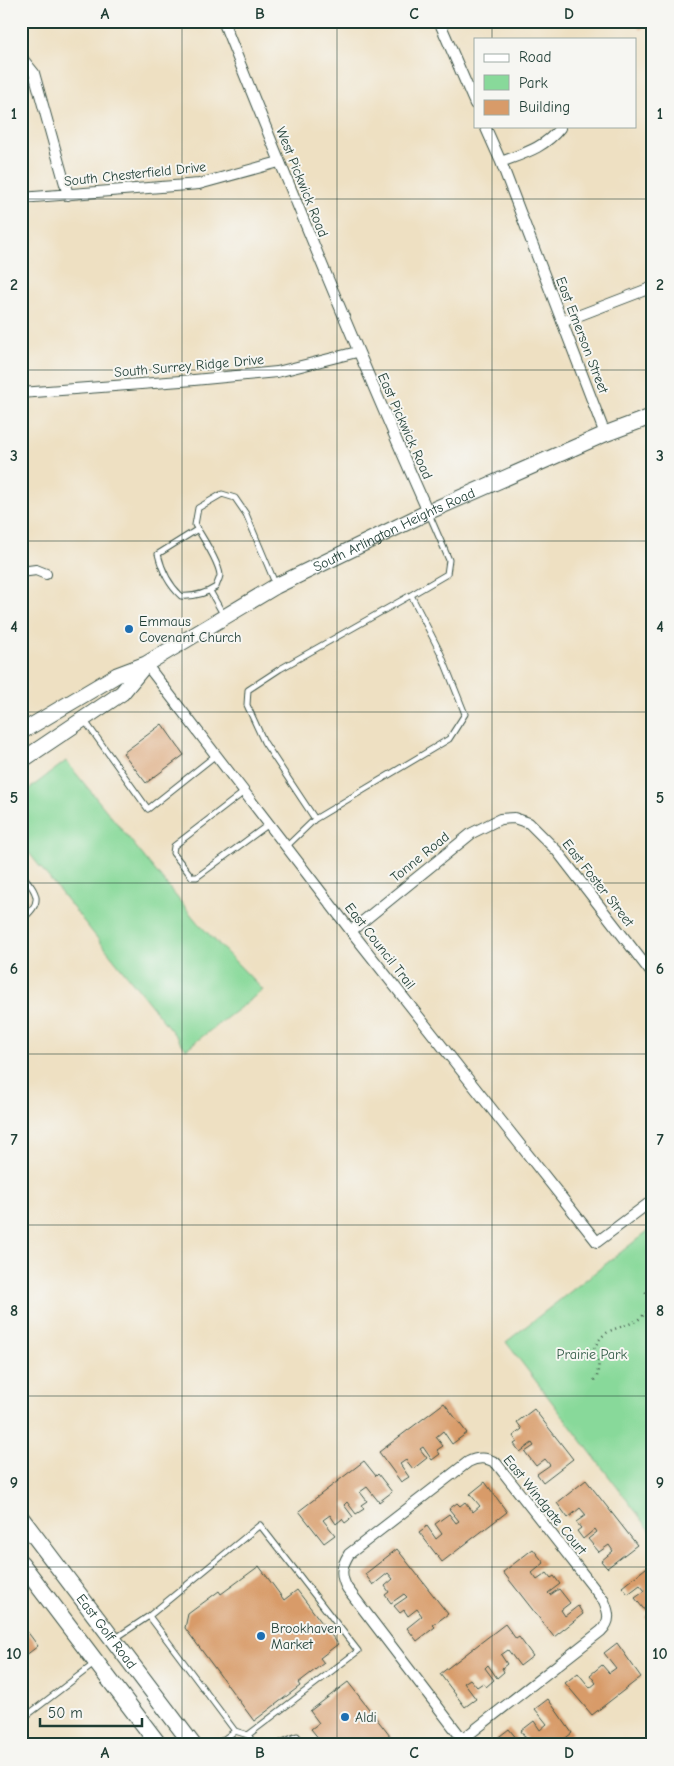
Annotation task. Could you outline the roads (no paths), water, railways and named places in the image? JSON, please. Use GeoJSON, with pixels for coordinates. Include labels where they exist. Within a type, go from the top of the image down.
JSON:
{"type":"FeatureCollection","features":[{"type":"Feature","properties":{"kind":"main road","name":"South Arlington Heights Road"},"geometry":{"type":"LineString","coordinates":[[21,732],[117,675],[146,664],[276,586],[428,512],[605,434],[653,416]]}},
{"type":"Feature","properties":{"kind":"main road","name":"South Arlington Heights Road"},"geometry":{"type":"LineString","coordinates":[[21,761],[122,693],[146,664]]}},
{"type":"Feature","properties":{"kind":"main road","name":"East Golf Road"},"geometry":{"type":"LineString","coordinates":[[21,1518],[193,1745]]}},
{"type":"Feature","properties":{"kind":"main road","name":"East Golf Road"},"geometry":{"type":"LineString","coordinates":[[21,1563],[159,1745]]}},
{"type":"Feature","properties":{"kind":"street","name":"West Pickwick Road"},"geometry":{"type":"LineString","coordinates":[[223,21],[357,352]]}},
{"type":"Feature","properties":{"kind":"street"},"geometry":{"type":"LineString","coordinates":[[439,21],[474,102]]}},
{"type":"Feature","properties":{"kind":"street"},"geometry":{"type":"LineString","coordinates":[[21,57],[34,73],[68,195]]}},
{"type":"Feature","properties":{"kind":"street","name":"East Emerson Street"},"geometry":{"type":"LineString","coordinates":[[486,128],[534,246],[605,434]]}},
{"type":"Feature","properties":{"kind":"street"},"geometry":{"type":"LineString","coordinates":[[501,162],[541,146],[552,138],[560,128]]}},
{"type":"Feature","properties":{"kind":"street","name":"South Chesterfield Drive"},"geometry":{"type":"LineString","coordinates":[[21,198],[199,184],[279,162]]}},
{"type":"Feature","properties":{"kind":"street"},"geometry":{"type":"LineString","coordinates":[[562,322],[653,287]]}},
{"type":"Feature","properties":{"kind":"street","name":"South Surrey Ridge Drive"},"geometry":{"type":"LineString","coordinates":[[21,393],[277,372],[357,352]]}},
{"type":"Feature","properties":{"kind":"street","name":"East Pickwick Road"},"geometry":{"type":"LineString","coordinates":[[357,352],[428,512]]}},
{"type":"Feature","properties":{"kind":"street"},"geometry":{"type":"LineString","coordinates":[[21,572],[36,570],[46,574]]}},
{"type":"Feature","properties":{"kind":"street","name":"East Council Trail"},"geometry":{"type":"LineString","coordinates":[[146,664],[351,931],[597,1242],[653,1200]]}},
{"type":"Feature","properties":{"kind":"street","name":"Tonne Road"},"geometry":{"type":"LineString","coordinates":[[351,931],[472,832],[500,819],[514,818]]}},
{"type":"Feature","properties":{"kind":"street","name":"East Foster Street"},"geometry":{"type":"LineString","coordinates":[[514,818],[529,823],[557,851],[653,975]]}},
{"type":"Feature","properties":{"kind":"street","name":"East Windgate Court"},"geometry":{"type":"LineString","coordinates":[[487,1458],[496,1463],[604,1601],[609,1617],[607,1626],[602,1631],[465,1742],[347,1588],[342,1578],[342,1566],[348,1554],[468,1462],[474,1459],[487,1458]]}},
{"type":"Feature","properties":{"kind":"lane"},"geometry":{"type":"LineString","coordinates":[[198,529],[158,554],[162,569],[172,588],[181,596],[192,597],[216,587],[220,575],[214,558],[198,529],[195,524],[198,508],[222,494],[235,498],[246,514],[276,586]]}},
{"type":"Feature","properties":{"kind":"lane"},"geometry":{"type":"LineString","coordinates":[[315,819],[264,742],[247,705],[248,690],[280,669],[448,574],[449,560],[428,512]]}},
{"type":"Feature","properties":{"kind":"lane"},"geometry":{"type":"LineString","coordinates":[[210,591],[225,617]]}},
{"type":"Feature","properties":{"kind":"lane"},"geometry":{"type":"LineString","coordinates":[[286,847],[315,819],[448,739],[464,714],[440,654],[411,595]]}},
{"type":"Feature","properties":{"kind":"lane"},"geometry":{"type":"LineString","coordinates":[[83,719],[148,809],[216,756]]}},
{"type":"Feature","properties":{"kind":"lane"},"geometry":{"type":"LineString","coordinates":[[244,792],[174,846],[173,853],[192,877],[197,877],[269,824]]}},
{"type":"Feature","properties":{"kind":"lane"},"geometry":{"type":"LineString","coordinates":[[21,872],[33,888],[36,900],[34,911],[21,920]]}},
{"type":"Feature","properties":{"kind":"lane"},"geometry":{"type":"LineString","coordinates":[[114,1640],[149,1616],[260,1525],[358,1651],[248,1735]]}},
{"type":"Feature","properties":{"kind":"lane"},"geometry":{"type":"LineString","coordinates":[[149,1616],[235,1731],[248,1735],[255,1745]]}},
{"type":"Feature","properties":{"kind":"lane"},"geometry":{"type":"LineString","coordinates":[[21,1720],[96,1662]]}},
{"type":"Feature","properties":{"kind":"lane"},"geometry":{"type":"LineString","coordinates":[[216,1745],[235,1731]]}},
{"type":"Feature","properties":{"kind":"lane"},"geometry":{"type":"LineString","coordinates":[[276,1745],[298,1736],[304,1745]]}},
{"type":"Feature","properties":{"kind":"place","name":"Emmaus Covenant Church"},"geometry":{"type":"Point","coordinates":[129,629]}},
{"type":"Feature","properties":{"kind":"place","name":"Brookhaven Market"},"geometry":{"type":"Point","coordinates":[261,1636]}},
{"type":"Feature","properties":{"kind":"place","name":"Aldi"},"geometry":{"type":"Point","coordinates":[345,1717]}},
{"type":"Feature","properties":{"kind":"park label","name":"Prairie Park"},"geometry":{"type":"Point","coordinates":[592,1354]}}]}
